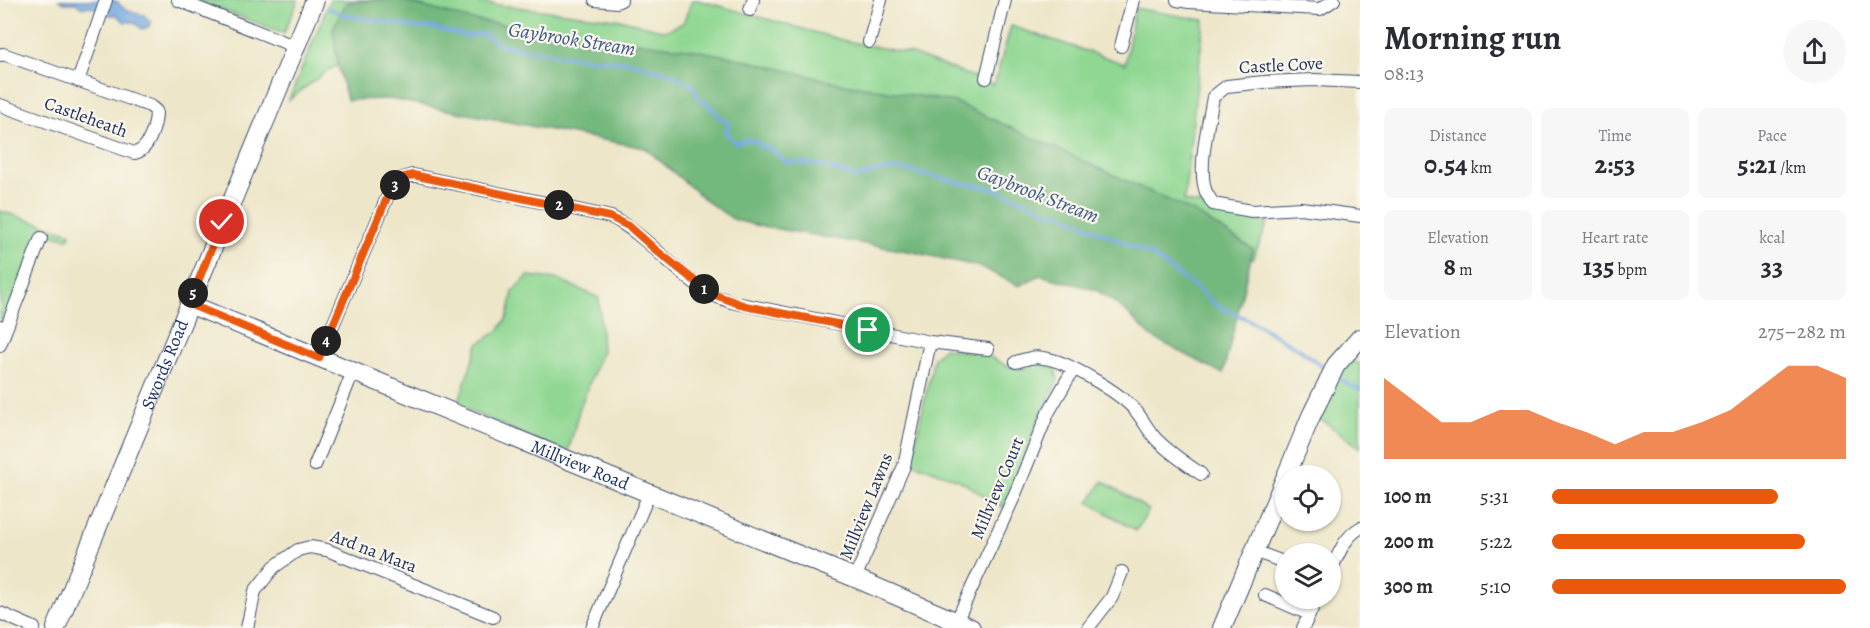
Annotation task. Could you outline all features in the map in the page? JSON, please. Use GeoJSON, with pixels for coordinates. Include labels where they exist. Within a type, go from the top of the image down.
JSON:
{"type":"FeatureCollection","features":[{"type":"Feature","properties":{"kind":"street","name":"Castleheath"},"geometry":{"type":"LineString","coordinates":[[78,81],[106,0]]}},
{"type":"Feature","properties":{"kind":"street"},"geometry":{"type":"LineString","coordinates":[[178,0],[296,47]]}},
{"type":"Feature","properties":{"kind":"street"},"geometry":{"type":"LineString","coordinates":[[595,0],[618,2],[621,0]]}},
{"type":"Feature","properties":{"kind":"street"},"geometry":{"type":"LineString","coordinates":[[868,42],[881,0]]}},
{"type":"Feature","properties":{"kind":"street"},"geometry":{"type":"LineString","coordinates":[[986,78],[1005,0]]}},
{"type":"Feature","properties":{"kind":"street"},"geometry":{"type":"LineString","coordinates":[[1121,46],[1133,0]]}},
{"type":"Feature","properties":{"kind":"street"},"geometry":{"type":"LineString","coordinates":[[1177,0],[1320,9],[1334,0]]}},
{"type":"Feature","properties":{"kind":"street","name":"Swords Road"},"geometry":{"type":"LineString","coordinates":[[56,628],[313,6]]}},
{"type":"Feature","properties":{"kind":"street","name":"Castleheath"},"geometry":{"type":"LineString","coordinates":[[0,55],[3,54],[150,106],[156,111],[156,118],[145,148],[140,153],[134,153],[0,105]]}},
{"type":"Feature","properties":{"kind":"street","name":"Castle Cove"},"geometry":{"type":"LineString","coordinates":[[1360,82],[1314,80],[1227,86],[1213,97],[1204,149],[1203,181],[1213,204],[1252,211],[1301,208],[1360,216]]}},
{"type":"Feature","properties":{"kind":"street"},"geometry":{"type":"LineString","coordinates":[[319,358],[389,193],[401,178],[413,175],[610,217],[630,227],[710,293],[731,302],[930,342],[988,349]]}},
{"type":"Feature","properties":{"kind":"street"},"geometry":{"type":"LineString","coordinates":[[0,345],[3,328],[41,238]]}},
{"type":"Feature","properties":{"kind":"street","name":"Millview Road"},"geometry":{"type":"LineString","coordinates":[[189,304],[964,625]]}},
{"type":"Feature","properties":{"kind":"street"},"geometry":{"type":"LineString","coordinates":[[1290,465],[1332,373],[1360,338]]}},
{"type":"Feature","properties":{"kind":"street","name":"Millview Lawns"},"geometry":{"type":"LineString","coordinates":[[855,578],[904,466],[930,342]]}},
{"type":"Feature","properties":{"kind":"street"},"geometry":{"type":"LineString","coordinates":[[1016,362],[1029,357],[1056,360],[1116,393],[1134,409],[1156,439],[1177,458],[1201,474]]}},
{"type":"Feature","properties":{"kind":"street","name":"Millview Court"},"geometry":{"type":"LineString","coordinates":[[964,625],[1048,413],[1073,370]]}},
{"type":"Feature","properties":{"kind":"street"},"geometry":{"type":"LineString","coordinates":[[315,465],[353,372]]}},
{"type":"Feature","properties":{"kind":"street"},"geometry":{"type":"LineString","coordinates":[[592,628],[649,494]]}},
{"type":"Feature","properties":{"kind":"street"},"geometry":{"type":"LineString","coordinates":[[1222,628],[1275,502]]}},
{"type":"Feature","properties":{"kind":"street"},"geometry":{"type":"LineString","coordinates":[[1341,548],[1352,533],[1360,528]]}},
{"type":"Feature","properties":{"kind":"street","name":"Ard na Mara"},"geometry":{"type":"LineString","coordinates":[[247,628],[255,591],[274,567],[298,550],[310,547],[327,550],[493,617]]}},
{"type":"Feature","properties":{"kind":"street"},"geometry":{"type":"LineString","coordinates":[[1254,551],[1275,559]]}},
{"type":"Feature","properties":{"kind":"street"},"geometry":{"type":"LineString","coordinates":[[1088,628],[1112,597],[1122,572]]}},
{"type":"Feature","properties":{"kind":"street"},"geometry":{"type":"LineString","coordinates":[[1264,595],[1309,614]]}},
{"type":"Feature","properties":{"kind":"street"},"geometry":{"type":"LineString","coordinates":[[1303,628],[1312,609]]}},
{"type":"Feature","properties":{"kind":"street"},"geometry":{"type":"LineString","coordinates":[[0,613],[34,628]]}},
{"type":"Feature","properties":{"kind":"green space"},"geometry":{"type":"Polygon","coordinates":[[[195,0],[298,0],[284,33],[195,0]]]}},
{"type":"Feature","properties":{"kind":"green space"},"geometry":{"type":"Polygon","coordinates":[[[330,0],[457,0],[623,20],[665,31],[683,23],[692,0],[698,0],[846,41],[912,54],[994,85],[1011,26],[1125,64],[1135,8],[1204,20],[1184,201],[1268,222],[1253,259],[1081,178],[417,28],[328,70],[289,100],[330,0]]]}},
{"type":"Feature","properties":{"kind":"green space"},"geometry":{"type":"Polygon","coordinates":[[[399,0],[472,20],[695,50],[839,83],[955,102],[1192,211],[1253,249],[1223,374],[1152,337],[1122,308],[1096,290],[1040,275],[1019,286],[981,267],[913,252],[754,225],[733,219],[709,203],[645,148],[390,99],[347,100],[337,62],[333,29],[346,3],[399,0]]]}},
{"type":"Feature","properties":{"kind":"green space"},"geometry":{"type":"Polygon","coordinates":[[[0,211],[71,233],[68,239],[54,235],[39,235],[4,321],[0,319],[0,211]]]}},
{"type":"Feature","properties":{"kind":"green space"},"geometry":{"type":"Polygon","coordinates":[[[528,276],[557,279],[599,298],[602,351],[580,407],[568,453],[457,406],[478,344],[499,330],[508,316],[513,292],[528,276]]]}},
{"type":"Feature","properties":{"kind":"green space"},"geometry":{"type":"Polygon","coordinates":[[[944,348],[983,353],[1007,366],[1024,369],[1039,363],[1055,368],[1058,380],[1043,410],[1003,508],[959,480],[911,462],[934,358],[944,348]]]}},
{"type":"Feature","properties":{"kind":"green space"},"geometry":{"type":"Polygon","coordinates":[[[1342,357],[1360,364],[1360,448],[1325,422],[1311,416],[1342,357]]]}},
{"type":"Feature","properties":{"kind":"green space"},"geometry":{"type":"Polygon","coordinates":[[[1103,481],[1149,510],[1136,531],[1089,502],[1103,481]]]}},
{"type":"Feature","properties":{"kind":"water"},"geometry":{"type":"Polygon","coordinates":[[[59,0],[118,2],[129,11],[144,15],[151,23],[142,29],[134,22],[125,22],[116,15],[110,15],[90,6],[82,8],[76,3],[64,3],[59,0]]]}},
{"type":"Feature","properties":{"kind":"waterway","name":"Gaybrook Stream"},"geometry":{"type":"LineString","coordinates":[[327,8],[345,15],[419,28],[429,27],[465,36],[484,34],[500,45],[573,57],[628,62],[669,73],[693,85],[700,101],[707,102],[710,108],[716,111],[718,117],[727,121],[729,126],[725,132],[736,143],[748,139],[759,143],[760,147],[770,148],[786,163],[820,165],[858,178],[877,171],[901,169],[991,188],[1037,206],[1043,211],[1058,213],[1151,255],[1214,304],[1249,320],[1302,351],[1328,371]]}},
{"type":"Feature","properties":{"kind":"waterway","name":"Gaybrook Stream"},"geometry":{"type":"LineString","coordinates":[[1337,377],[1360,389]]}},
{"type":"Feature","properties":{"kind":"route"},"geometry":{"type":"LineString","coordinates":[[222,222],[189,304],[319,358],[389,193],[401,178],[413,175],[600,213],[630,227],[710,293],[745,306],[868,330]]}}]}
